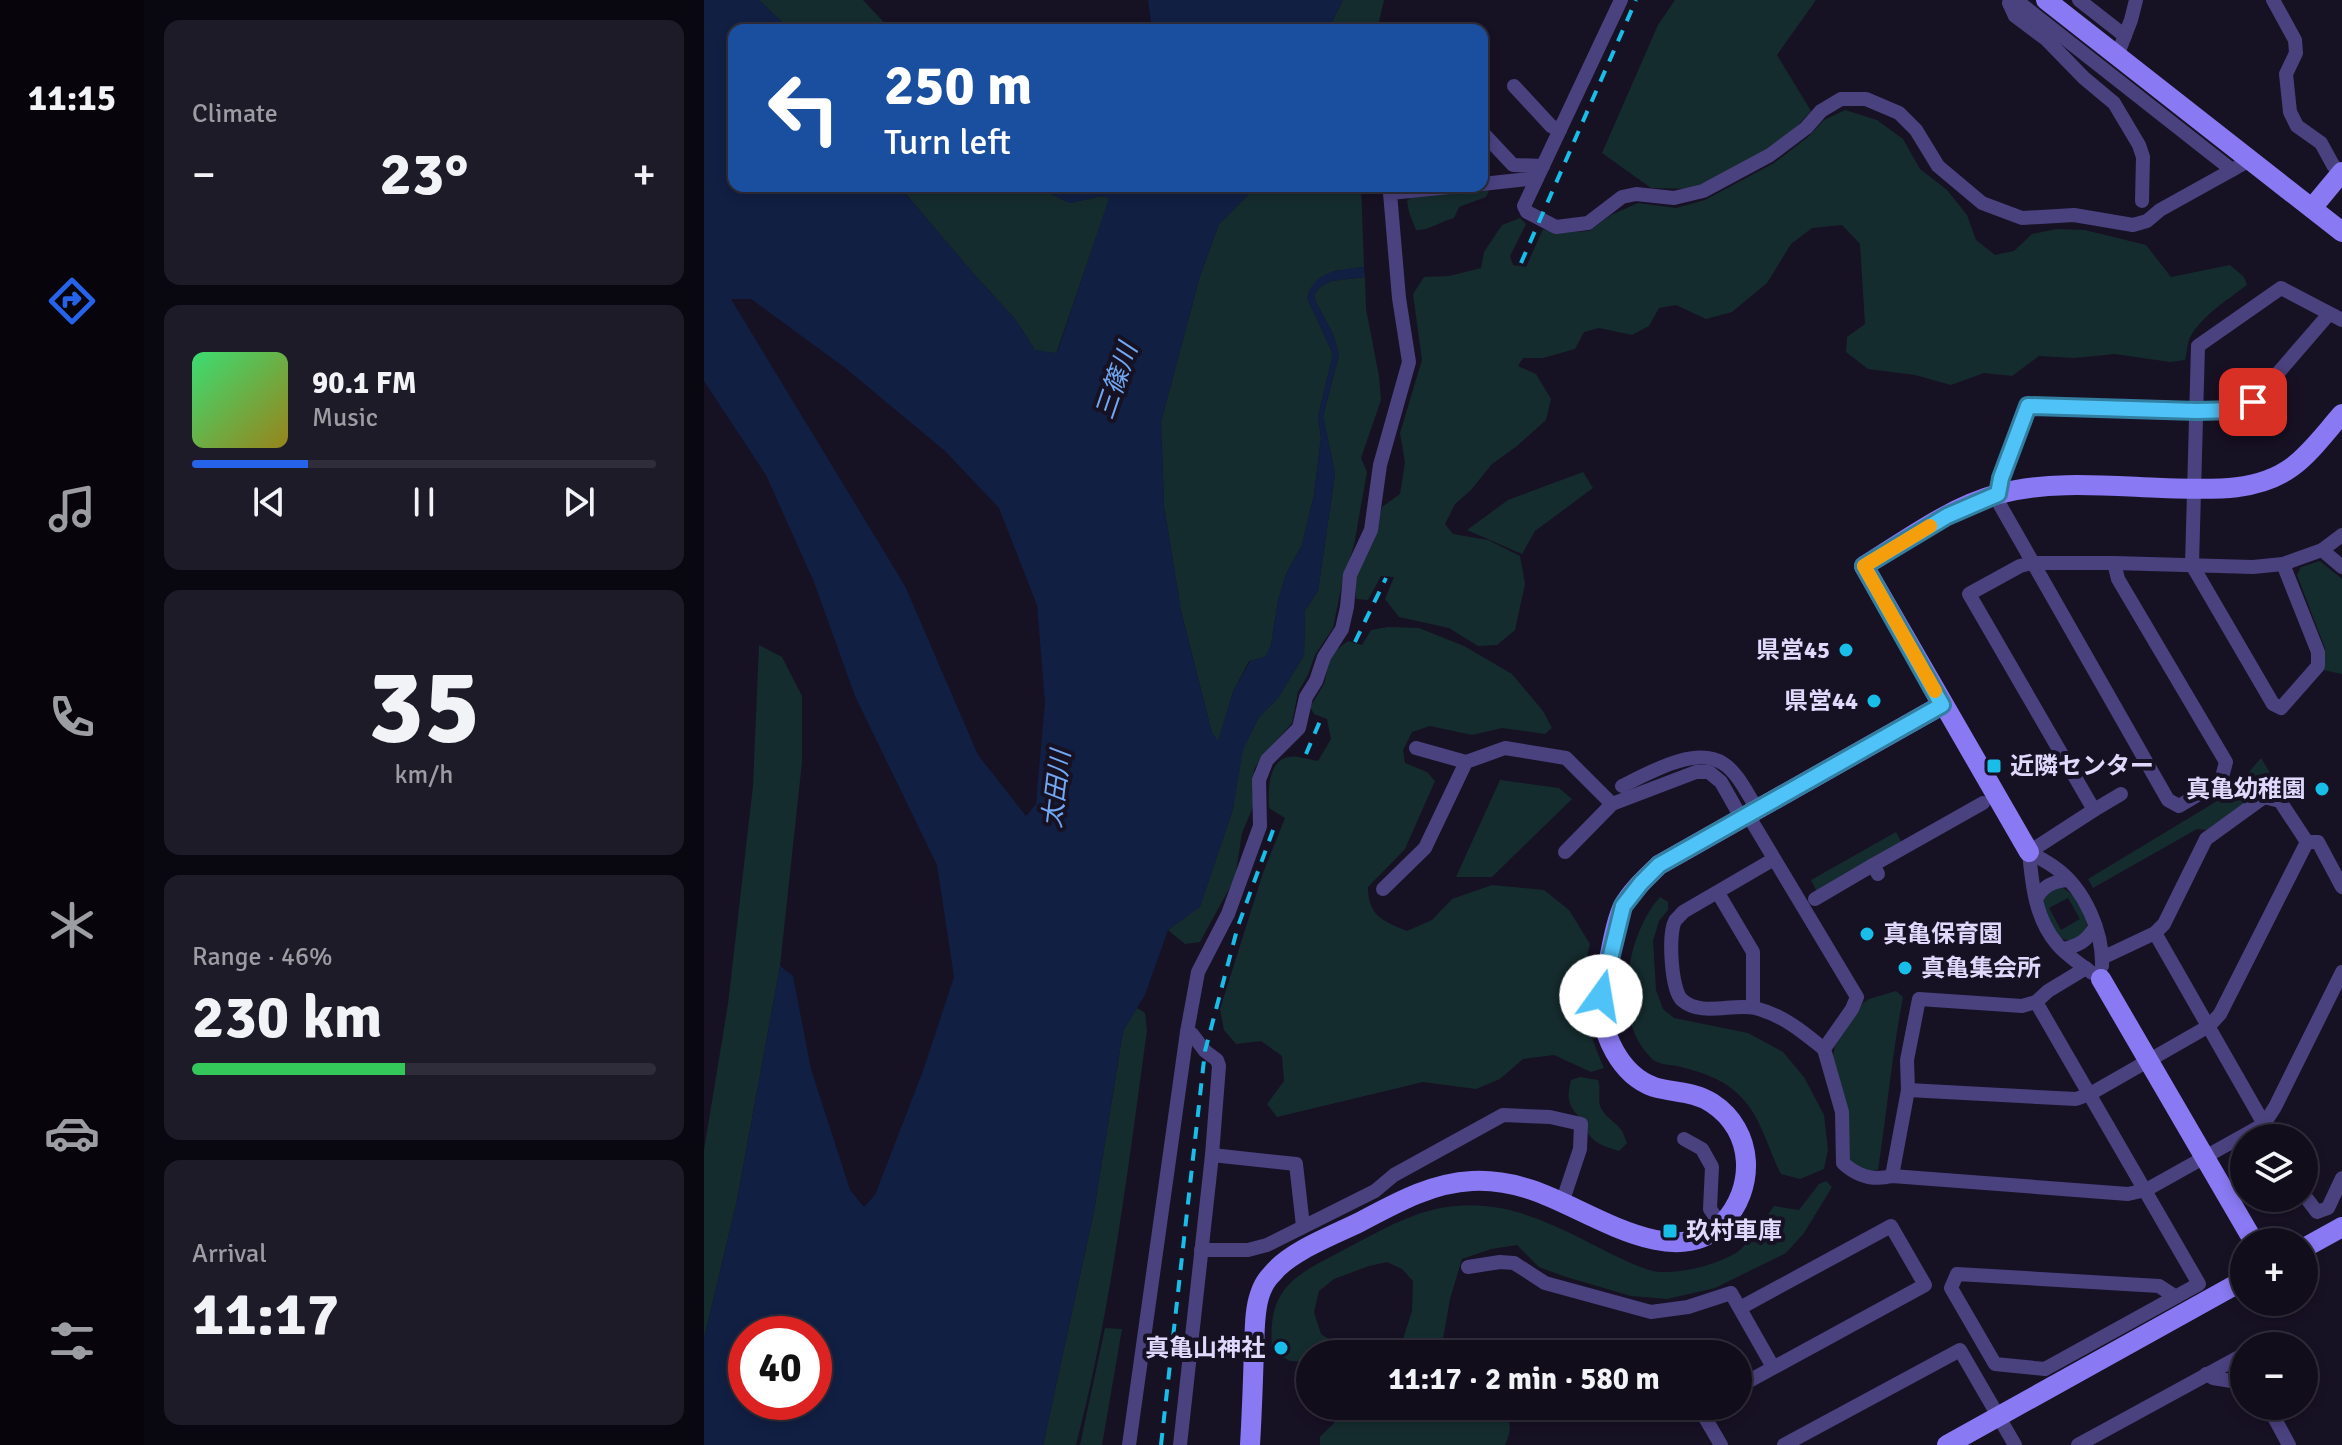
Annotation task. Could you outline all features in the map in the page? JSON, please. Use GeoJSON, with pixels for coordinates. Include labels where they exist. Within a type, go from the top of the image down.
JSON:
{"type":"FeatureCollection","features":[{"type":"Feature","properties":{"kind":"street"},"geometry":{"type":"LineString","coordinates":[[1621,0],[1524,206],[1527,212],[1556,227],[1588,223],[1622,197],[1636,194],[1674,198],[1703,191],[1770,155],[1806,128],[1821,111],[1841,99],[1866,99],[1899,113],[1916,130],[1938,166],[1982,203],[2022,218],[2074,215],[2133,225],[2147,221],[2160,210],[2250,160]]}},
{"type":"Feature","properties":{"kind":"street"},"geometry":{"type":"LineString","coordinates":[[2142,201],[2143,157],[2114,103],[2047,40],[2015,16],[2009,3],[2014,0],[2118,65],[2250,160],[2342,232]]}},
{"type":"Feature","properties":{"kind":"street"},"geometry":{"type":"LineString","coordinates":[[2046,0],[2232,170]]}},
{"type":"Feature","properties":{"kind":"street"},"geometry":{"type":"LineString","coordinates":[[2079,0],[2125,36]]}},
{"type":"Feature","properties":{"kind":"street"},"geometry":{"type":"LineString","coordinates":[[2104,93],[2118,65],[2136,0]]}},
{"type":"Feature","properties":{"kind":"street"},"geometry":{"type":"LineString","coordinates":[[2273,0],[2295,40],[2296,53],[2286,74],[2290,112],[2297,126],[2321,143],[2341,173],[2312,208]]}},
{"type":"Feature","properties":{"kind":"street"},"geometry":{"type":"LineString","coordinates":[[1514,86],[1551,126],[1560,130]]}},
{"type":"Feature","properties":{"kind":"street"},"geometry":{"type":"LineString","coordinates":[[1488,138],[1513,165],[1540,172]]}},
{"type":"Feature","properties":{"kind":"street"},"geometry":{"type":"LineString","coordinates":[[1488,183],[1540,172]]}},
{"type":"Feature","properties":{"kind":"street"},"geometry":{"type":"LineString","coordinates":[[1129,1445],[1198,972],[1228,914],[1260,826],[1259,780],[1267,760],[1299,728],[1306,697],[1316,681],[1324,657],[1342,629],[1350,575],[1371,530],[1380,465],[1409,362],[1399,298],[1390,193],[1400,192]]}},
{"type":"Feature","properties":{"kind":"street"},"geometry":{"type":"LineString","coordinates":[[2114,563],[2118,579],[2226,762],[2221,781],[2179,806],[2168,800],[2000,505],[1998,494],[2001,478],[2028,406],[2197,411],[2235,410],[2253,402],[2336,317],[2281,288],[2198,346],[2197,411],[2192,565],[2273,704],[2281,708],[2318,666],[2318,652],[2283,564]]}},
{"type":"Feature","properties":{"kind":"street"},"geometry":{"type":"LineString","coordinates":[[2246,1228],[2149,1061],[2094,974],[2056,943],[2040,915],[2032,886],[2029,852],[1864,566],[1947,516],[1998,494],[2039,487],[2239,488],[2264,481],[2291,467],[2342,414]]}},
{"type":"Feature","properties":{"kind":"street"},"geometry":{"type":"LineString","coordinates":[[2094,810],[1969,594],[2020,566],[2032,563],[2253,567],[2283,564],[2322,550],[2342,535]]}},
{"type":"Feature","properties":{"kind":"street"},"geometry":{"type":"LineString","coordinates":[[2322,550],[2342,567]]}},
{"type":"Feature","properties":{"kind":"street"},"geometry":{"type":"LineString","coordinates":[[1250,1445],[1256,1314],[1260,1293],[1273,1272],[1294,1256],[1414,1194],[1474,1181],[1506,1184],[1532,1190],[1658,1242],[1671,1244],[1690,1241],[1721,1225],[1734,1209],[1744,1188],[1744,1146],[1733,1124],[1713,1103],[1691,1094],[1655,1087],[1636,1078],[1623,1065],[1607,1034],[1601,1014],[1601,996],[1623,906],[1659,865],[1942,705]]}},
{"type":"Feature","properties":{"kind":"street"},"geometry":{"type":"LineString","coordinates":[[1416,748],[1466,762],[1505,748],[1566,758],[1612,804]]}},
{"type":"Feature","properties":{"kind":"street"},"geometry":{"type":"LineString","coordinates":[[1622,786],[1680,760],[1705,758],[1723,764],[1736,777],[1749,815]]}},
{"type":"Feature","properties":{"kind":"street"},"geometry":{"type":"LineString","coordinates":[[1383,889],[1425,848],[1466,762]]}},
{"type":"Feature","properties":{"kind":"street"},"geometry":{"type":"LineString","coordinates":[[1565,852],[1612,804],[1680,777],[1709,772],[1749,815],[1857,997],[1824,1049]]}},
{"type":"Feature","properties":{"kind":"street"},"geometry":{"type":"LineString","coordinates":[[2029,852],[2121,794]]}},
{"type":"Feature","properties":{"kind":"street"},"geometry":{"type":"LineString","coordinates":[[1892,1176],[1908,1090],[1907,1060],[1919,999],[2022,1006],[2036,1002],[2048,991],[2094,974],[2102,958],[2155,933],[2164,924],[2206,839],[2264,797],[2280,801],[2307,842]]}},
{"type":"Feature","properties":{"kind":"street"},"geometry":{"type":"LineString","coordinates":[[1815,899],[1875,870],[1983,803]]}},
{"type":"Feature","properties":{"kind":"street"},"geometry":{"type":"LineString","coordinates":[[2307,842],[2318,842],[2342,887]]}},
{"type":"Feature","properties":{"kind":"street"},"geometry":{"type":"LineString","coordinates":[[1908,1090],[2076,1099],[2209,1026],[2220,1014],[2307,842]]}},
{"type":"Feature","properties":{"kind":"street"},"geometry":{"type":"LineString","coordinates":[[2029,852],[2058,869],[2081,898],[2095,927],[2102,958]]}},
{"type":"Feature","properties":{"kind":"street"},"geometry":{"type":"LineString","coordinates":[[1774,859],[1683,912],[1674,922],[1671,935],[1675,988],[1681,999],[1691,1005],[1753,1007],[1788,1020],[1824,1049],[1842,1112],[1843,1163],[1855,1174],[2128,1194],[2146,1190],[2230,1144]]}},
{"type":"Feature","properties":{"kind":"street"},"geometry":{"type":"LineString","coordinates":[[2036,899],[2041,890],[2056,881],[2068,880]]}},
{"type":"Feature","properties":{"kind":"street"},"geometry":{"type":"LineString","coordinates":[[1718,893],[1753,952],[1753,1007]]}},
{"type":"Feature","properties":{"kind":"street"},"geometry":{"type":"LineString","coordinates":[[2063,949],[2076,947],[2089,938],[2095,927]]}},
{"type":"Feature","properties":{"kind":"street"},"geometry":{"type":"LineString","coordinates":[[2155,933],[2264,1124],[2342,972]]}},
{"type":"Feature","properties":{"kind":"street"},"geometry":{"type":"LineString","coordinates":[[2036,1002],[2199,1284],[2176,1297],[2045,1369],[1995,1364],[1951,1288],[1957,1274],[2159,1286],[2176,1297]]}},
{"type":"Feature","properties":{"kind":"street"},"geometry":{"type":"LineString","coordinates":[[1180,1445],[1219,1066],[1217,1060],[1187,1032]]}},
{"type":"Feature","properties":{"kind":"street"},"geometry":{"type":"LineString","coordinates":[[1201,1250],[1248,1250],[1267,1245],[1375,1191],[1394,1175],[1503,1115],[1550,1117],[1581,1124],[1580,1149],[1562,1203]]}},
{"type":"Feature","properties":{"kind":"street"},"geometry":{"type":"LineString","coordinates":[[1684,1139],[1702,1149],[1712,1167],[1710,1209],[1721,1225]]}},
{"type":"Feature","properties":{"kind":"street"},"geometry":{"type":"LineString","coordinates":[[1212,1155],[1296,1164],[1303,1226]]}},
{"type":"Feature","properties":{"kind":"street"},"geometry":{"type":"LineString","coordinates":[[2318,1212],[2328,1208],[2342,1178]]}},
{"type":"Feature","properties":{"kind":"street"},"geometry":{"type":"LineString","coordinates":[[1740,1308],[1891,1226],[1925,1285],[1752,1379]]}},
{"type":"Feature","properties":{"kind":"street"},"geometry":{"type":"LineString","coordinates":[[2318,1240],[2342,1227]]}},
{"type":"Feature","properties":{"kind":"street"},"geometry":{"type":"LineString","coordinates":[[1468,1267],[1514,1263],[1545,1283],[1651,1312],[1688,1307],[1731,1293],[1773,1367]]}},
{"type":"Feature","properties":{"kind":"street"},"geometry":{"type":"LineString","coordinates":[[1947,1445],[2230,1288]]}},
{"type":"Feature","properties":{"kind":"street"},"geometry":{"type":"LineString","coordinates":[[1784,1445],[1960,1350],[2015,1445]]}},
{"type":"Feature","properties":{"kind":"street"},"geometry":{"type":"LineString","coordinates":[[2078,1445],[2230,1362]]}},
{"type":"Feature","properties":{"kind":"street"},"geometry":{"type":"LineString","coordinates":[[2206,1374],[2230,1381]]}},
{"type":"Feature","properties":{"kind":"street"},"geometry":{"type":"LineString","coordinates":[[1706,1420],[1721,1445]]}},
{"type":"Feature","properties":{"kind":"street"},"geometry":{"type":"LineString","coordinates":[[2276,1420],[2289,1445]]}},
{"type":"Feature","properties":{"kind":"green space"},"geometry":{"type":"Polygon","coordinates":[[[759,0],[863,0],[885,24],[784,24],[759,0]]]}},
{"type":"Feature","properties":{"kind":"green space"},"geometry":{"type":"Polygon","coordinates":[[[1343,0],[1384,0],[1378,24],[1331,24],[1343,0]]]}},
{"type":"Feature","properties":{"kind":"green space"},"geometry":{"type":"Polygon","coordinates":[[[1675,0],[1816,0],[1777,55],[1811,111],[1789,135],[1760,155],[1691,189],[1651,188],[1602,153],[1658,25],[1675,0]]]}},
{"type":"Feature","properties":{"kind":"green space"},"geometry":{"type":"Polygon","coordinates":[[[1845,110],[1877,120],[1903,139],[1920,169],[1947,190],[1967,215],[1976,240],[1995,255],[2014,251],[2032,234],[2057,229],[2085,230],[2146,245],[2171,277],[2230,265],[2244,277],[2247,285],[2199,324],[2189,340],[2185,360],[2170,362],[2115,354],[2074,358],[2039,356],[2012,376],[1984,373],[1951,385],[1915,375],[1868,369],[1846,352],[1847,337],[1865,324],[1860,244],[1842,225],[1812,228],[1791,244],[1767,283],[1732,312],[1706,319],[1676,305],[1659,308],[1649,326],[1632,335],[1599,328],[1584,332],[1575,349],[1543,358],[1523,358],[1518,366],[1536,374],[1551,399],[1546,420],[1492,464],[1455,504],[1445,524],[1453,534],[1488,540],[1520,556],[1525,584],[1515,630],[1497,645],[1478,646],[1449,628],[1399,617],[1385,599],[1394,577],[1381,576],[1368,600],[1356,599],[1355,577],[1376,531],[1382,507],[1400,494],[1405,462],[1400,433],[1422,360],[1413,294],[1424,277],[1449,276],[1481,268],[1484,252],[1502,225],[1520,218],[1526,224],[1510,256],[1513,265],[1526,267],[1543,229],[1557,233],[1589,231],[1611,215],[1638,203],[1676,208],[1705,200],[1774,163],[1808,137],[1824,120],[1845,110]]]}},
{"type":"Feature","properties":{"kind":"green space"},"geometry":{"type":"Polygon","coordinates":[[[1489,191],[1486,197],[1459,207],[1454,218],[1416,230],[1407,201],[1413,195],[1489,191]]]}},
{"type":"Feature","properties":{"kind":"green space"},"geometry":{"type":"Polygon","coordinates":[[[904,192],[1047,192],[1070,203],[1110,197],[1056,354],[1035,350],[1015,319],[904,192]]]}},
{"type":"Feature","properties":{"kind":"green space"},"geometry":{"type":"Polygon","coordinates":[[[1251,192],[1361,192],[1364,267],[1334,271],[1307,297],[1333,354],[1318,417],[1321,437],[1314,495],[1302,545],[1286,574],[1266,657],[1249,661],[1233,692],[1218,742],[1212,733],[1181,611],[1164,506],[1161,422],[1200,276],[1219,224],[1251,192]]]}},
{"type":"Feature","properties":{"kind":"green space"},"geometry":{"type":"Polygon","coordinates":[[[1365,277],[1366,309],[1381,400],[1361,458],[1367,472],[1354,545],[1333,628],[1315,655],[1298,692],[1292,723],[1254,770],[1253,807],[1242,833],[1235,878],[1200,942],[1185,944],[1168,930],[1200,906],[1233,809],[1242,751],[1259,717],[1278,698],[1304,655],[1305,610],[1318,591],[1335,474],[1323,416],[1339,355],[1333,334],[1315,300],[1315,293],[1331,281],[1365,277]]]}},
{"type":"Feature","properties":{"kind":"green space"},"geometry":{"type":"Polygon","coordinates":[[[1583,472],[1593,488],[1535,531],[1522,554],[1467,530],[1508,500],[1583,472]]]}},
{"type":"Feature","properties":{"kind":"green space"},"geometry":{"type":"Polygon","coordinates":[[[2320,561],[2342,579],[2342,674],[2323,670],[2325,648],[2297,575],[2301,567],[2320,561]]]}},
{"type":"Feature","properties":{"kind":"green space"},"geometry":{"type":"Polygon","coordinates":[[[1419,628],[1464,646],[1512,674],[1543,711],[1552,728],[1545,734],[1502,728],[1472,735],[1430,726],[1412,732],[1403,750],[1405,763],[1427,772],[1435,781],[1405,849],[1368,887],[1371,905],[1378,916],[1407,931],[1432,920],[1452,899],[1492,885],[1544,890],[1569,910],[1590,944],[1584,978],[1585,1007],[1591,1035],[1604,1068],[1591,1072],[1554,1055],[1523,1059],[1500,1079],[1476,1089],[1423,1082],[1277,1117],[1267,1104],[1284,1081],[1282,1056],[1261,1041],[1236,1044],[1224,1030],[1220,1009],[1263,873],[1285,818],[1269,808],[1270,781],[1281,760],[1299,757],[1318,761],[1331,739],[1327,719],[1314,714],[1310,707],[1324,684],[1331,654],[1348,641],[1362,645],[1371,630],[1419,628]]]}},
{"type":"Feature","properties":{"kind":"green space"},"geometry":{"type":"Polygon","coordinates":[[[759,645],[782,657],[802,696],[802,762],[780,966],[737,1200],[704,1339],[704,1150],[728,1004],[753,786],[759,645]]]}},
{"type":"Feature","properties":{"kind":"green space"},"geometry":{"type":"Polygon","coordinates":[[[2261,758],[2282,793],[2262,791],[2206,830],[2197,829],[2093,888],[2088,879],[2232,792],[2261,758]]]}},
{"type":"Feature","properties":{"kind":"green space"},"geometry":{"type":"Polygon","coordinates":[[[1500,780],[1559,788],[1572,799],[1492,877],[1456,877],[1500,780]]]}},
{"type":"Feature","properties":{"kind":"green space"},"geometry":{"type":"Polygon","coordinates":[[[1896,832],[1907,852],[1818,894],[1811,880],[1896,832]]]}},
{"type":"Feature","properties":{"kind":"green space"},"geometry":{"type":"Polygon","coordinates":[[[2060,887],[2073,896],[2087,920],[2083,935],[2075,939],[2065,940],[2056,936],[2042,908],[2043,896],[2047,891],[2060,887]],[[2068,898],[2049,908],[2061,930],[2080,919],[2068,898]]]}},
{"type":"Feature","properties":{"kind":"green space"},"geometry":{"type":"Polygon","coordinates":[[[1660,897],[1668,902],[1668,910],[1659,921],[1653,941],[1656,990],[1663,1009],[1674,1018],[1748,1033],[1783,1052],[1804,1077],[1824,1115],[1828,1150],[1824,1169],[1800,1179],[1781,1174],[1758,1121],[1738,1094],[1709,1076],[1653,1060],[1635,1035],[1629,1015],[1628,972],[1640,930],[1660,897]]]}},
{"type":"Feature","properties":{"kind":"green space"},"geometry":{"type":"Polygon","coordinates":[[[1896,991],[1903,997],[1878,1170],[1858,1171],[1848,1161],[1833,1056],[1835,1046],[1863,1003],[1896,991]]]}},
{"type":"Feature","properties":{"kind":"green space"},"geometry":{"type":"Polygon","coordinates":[[[1137,1008],[1145,1013],[1147,1030],[1118,1239],[1088,1394],[1076,1445],[1043,1445],[1094,1211],[1123,1031],[1137,1008]]]}},
{"type":"Feature","properties":{"kind":"green space"},"geometry":{"type":"Polygon","coordinates":[[[1580,1077],[1598,1080],[1600,1106],[1622,1131],[1627,1143],[1619,1151],[1593,1139],[1571,1107],[1571,1080],[1580,1077]]]}},
{"type":"Feature","properties":{"kind":"green space"},"geometry":{"type":"Polygon","coordinates":[[[1826,1181],[1832,1187],[1804,1233],[1786,1253],[1715,1288],[1667,1299],[1631,1296],[1563,1276],[1539,1267],[1517,1245],[1491,1249],[1462,1259],[1450,1299],[1443,1340],[1403,1340],[1412,1311],[1413,1281],[1402,1269],[1387,1262],[1369,1266],[1334,1279],[1319,1291],[1314,1312],[1321,1334],[1330,1340],[1296,1340],[1296,1361],[1272,1351],[1273,1315],[1284,1290],[1293,1280],[1383,1229],[1435,1209],[1479,1206],[1520,1213],[1643,1268],[1660,1272],[1689,1270],[1728,1257],[1740,1250],[1774,1206],[1799,1210],[1819,1184],[1826,1181]]]}},
{"type":"Feature","properties":{"kind":"green space"},"geometry":{"type":"Polygon","coordinates":[[[1105,1328],[1122,1329],[1102,1445],[1080,1445],[1105,1328]]]}},
{"type":"Feature","properties":{"kind":"green space"},"geometry":{"type":"Polygon","coordinates":[[[1337,1420],[1509,1420],[1510,1429],[1505,1445],[1320,1445],[1320,1437],[1337,1420]]]}},
{"type":"Feature","properties":{"kind":"water"},"geometry":{"type":"Polygon","coordinates":[[[704,0],[759,0],[784,24],[728,24],[728,192],[904,192],[1015,319],[1035,350],[1057,353],[1109,198],[1101,196],[1070,203],[1047,192],[1251,192],[1219,224],[1200,276],[1161,422],[1164,506],[1181,611],[1212,733],[1218,741],[1233,692],[1250,661],[1265,657],[1271,645],[1278,601],[1286,574],[1302,545],[1314,495],[1321,437],[1318,417],[1333,354],[1307,298],[1315,282],[1329,273],[1364,267],[1365,277],[1331,281],[1315,293],[1315,300],[1333,334],[1339,355],[1323,416],[1335,474],[1318,591],[1305,610],[1304,655],[1278,698],[1259,717],[1243,750],[1233,809],[1200,907],[1168,930],[1145,995],[1123,1031],[1094,1211],[1043,1445],[704,1445],[704,1339],[737,1200],[780,966],[793,976],[811,1069],[850,1190],[864,1207],[875,1195],[923,1071],[954,977],[937,865],[855,696],[814,582],[766,475],[704,381],[704,0]],[[731,299],[905,586],[978,755],[1026,816],[1036,804],[1045,702],[1037,605],[999,508],[945,451],[844,367],[751,299],[731,299]]]}},
{"type":"Feature","properties":{"kind":"water"},"geometry":{"type":"Polygon","coordinates":[[[1148,0],[1343,0],[1331,24],[1151,24],[1148,0]]]}},
{"type":"Feature","properties":{"kind":"railway"},"geometry":{"type":"LineString","coordinates":[[1521,263],[1636,0]]}},
{"type":"Feature","properties":{"kind":"railway"},"geometry":{"type":"LineString","coordinates":[[1355,642],[1386,578]]}},
{"type":"Feature","properties":{"kind":"railway"},"geometry":{"type":"LineString","coordinates":[[1306,754],[1320,721]]}},
{"type":"Feature","properties":{"kind":"railway"},"geometry":{"type":"LineString","coordinates":[[1161,1445],[1205,1051],[1238,926],[1276,822]]}},
{"type":"Feature","properties":{"kind":"slow traffic"},"geometry":{"type":"LineString","coordinates":[[1930,526],[1864,566],[1935,691]]}},
{"type":"Feature","properties":{"kind":"place","name":"県営45"},"geometry":{"type":"Point","coordinates":[1846,650]}},
{"type":"Feature","properties":{"kind":"place","name":"県営44"},"geometry":{"type":"Point","coordinates":[1874,701]}},
{"type":"Feature","properties":{"kind":"place","name":"近隣センター"},"geometry":{"type":"Point","coordinates":[1994,766]}},
{"type":"Feature","properties":{"kind":"place","name":"真亀幼稚園"},"geometry":{"type":"Point","coordinates":[2322,789]}},
{"type":"Feature","properties":{"kind":"place","name":"真亀保育園"},"geometry":{"type":"Point","coordinates":[1867,934]}},
{"type":"Feature","properties":{"kind":"place","name":"真亀集会所"},"geometry":{"type":"Point","coordinates":[1905,968]}},
{"type":"Feature","properties":{"kind":"place","name":"玖村車庫"},"geometry":{"type":"Point","coordinates":[1670,1231]}},
{"type":"Feature","properties":{"kind":"place","name":"真亀山神社"},"geometry":{"type":"Point","coordinates":[1281,1348]}},
{"type":"Feature","properties":{"kind":"route"},"geometry":{"type":"LineString","coordinates":[[1601,996],[1623,906],[1659,865],[1942,705],[1864,566],[1947,516],[1998,494],[2028,406],[2197,411],[2235,410],[2253,402]]}},
{"type":"Feature","properties":{"kind":"water label","name":"三篠川"},"geometry":{"type":"Point","coordinates":[1116,381]}},
{"type":"Feature","properties":{"kind":"water label","name":"太田川"},"geometry":{"type":"Point","coordinates":[1056,789]}}]}
